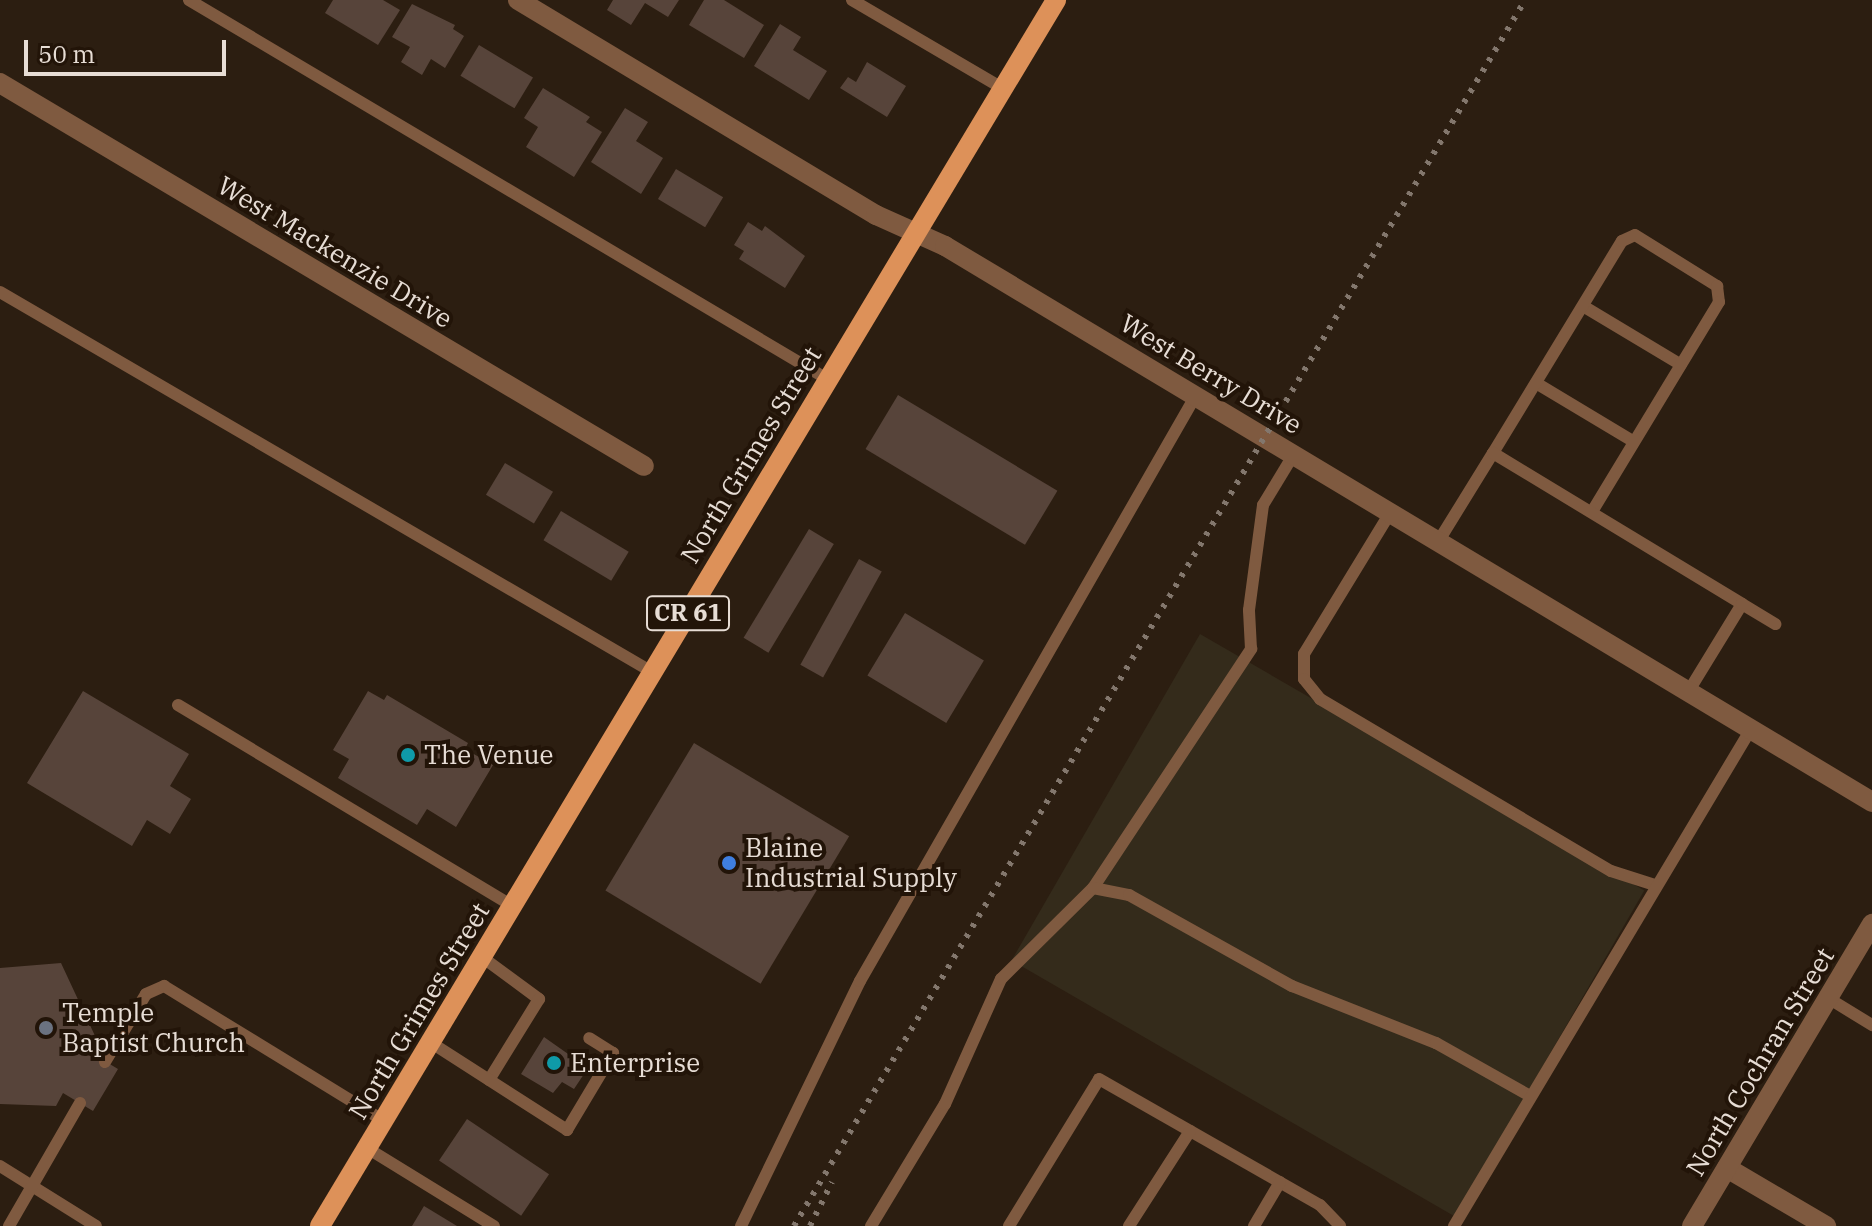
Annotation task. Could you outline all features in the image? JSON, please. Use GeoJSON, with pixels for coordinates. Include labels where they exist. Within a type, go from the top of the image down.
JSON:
{"type":"FeatureCollection","features":[{"type":"Feature","properties":{"kind":"main road","name":"North Grimes Street"},"geometry":{"type":"LineString","coordinates":[[322,1225],[1056,0]]}},
{"type":"Feature","properties":{"kind":"street","name":"West Berry Drive"},"geometry":{"type":"LineString","coordinates":[[518,0],[876,215],[915,232],[1196,395],[1872,802]]}},
{"type":"Feature","properties":{"kind":"street","name":"West Mackenzie Drive"},"geometry":{"type":"LineString","coordinates":[[0,83],[644,466]]}},
{"type":"Feature","properties":{"kind":"street","name":"North Cochran Street"},"geometry":{"type":"LineString","coordinates":[[1692,1226],[1872,924]]}},
{"type":"Feature","properties":{"kind":"street"},"geometry":{"type":"LineString","coordinates":[[1727,1168],[1826,1226]]}},
{"type":"Feature","properties":{"kind":"lane"},"geometry":{"type":"LineString","coordinates":[[189,0],[827,379]]}},
{"type":"Feature","properties":{"kind":"lane"},"geometry":{"type":"LineString","coordinates":[[852,0],[1002,88]]}},
{"type":"Feature","properties":{"kind":"lane"},"geometry":{"type":"LineString","coordinates":[[1438,542],[1622,241],[1635,235],[1717,286],[1719,302],[1592,512]]}},
{"type":"Feature","properties":{"kind":"lane"},"geometry":{"type":"LineString","coordinates":[[0,292],[652,672]]}},
{"type":"Feature","properties":{"kind":"lane"},"geometry":{"type":"LineString","coordinates":[[1583,306],[1681,365]]}},
{"type":"Feature","properties":{"kind":"lane"},"geometry":{"type":"LineString","coordinates":[[1536,383],[1634,442]]}},
{"type":"Feature","properties":{"kind":"lane"},"geometry":{"type":"LineString","coordinates":[[741,1226],[860,981],[1196,395]]}},
{"type":"Feature","properties":{"kind":"lane"},"geometry":{"type":"LineString","coordinates":[[1493,453],[1775,624]]}},
{"type":"Feature","properties":{"kind":"lane"},"geometry":{"type":"LineString","coordinates":[[871,1226],[945,1104],[1001,979],[1093,888],[1251,649],[1249,610],[1263,505],[1294,454]]}},
{"type":"Feature","properties":{"kind":"lane"},"geometry":{"type":"LineString","coordinates":[[1390,513],[1304,654],[1304,679],[1320,699],[1611,871],[1655,885]]}},
{"type":"Feature","properties":{"kind":"lane"},"geometry":{"type":"LineString","coordinates":[[1688,692],[1742,604]]}},
{"type":"Feature","properties":{"kind":"lane"},"geometry":{"type":"LineString","coordinates":[[178,705],[512,906]]}},
{"type":"Feature","properties":{"kind":"lane"},"geometry":{"type":"LineString","coordinates":[[1454,1226],[1751,729]]}},
{"type":"Feature","properties":{"kind":"lane"},"geometry":{"type":"LineString","coordinates":[[1093,888],[1129,895],[1292,986],[1436,1043],[1530,1096]]}},
{"type":"Feature","properties":{"kind":"lane"},"geometry":{"type":"LineString","coordinates":[[482,957],[539,999],[489,1080]]}},
{"type":"Feature","properties":{"kind":"lane"},"geometry":{"type":"LineString","coordinates":[[105,1062],[146,994],[164,986],[383,1120]]}},
{"type":"Feature","properties":{"kind":"lane"},"geometry":{"type":"LineString","coordinates":[[1828,998],[1872,1025]]}},
{"type":"Feature","properties":{"kind":"lane"},"geometry":{"type":"LineString","coordinates":[[430,1042],[567,1130],[613,1053],[589,1038]]}},
{"type":"Feature","properties":{"kind":"lane"},"geometry":{"type":"LineString","coordinates":[[1009,1226],[1099,1079],[1320,1205],[1340,1226]]}},
{"type":"Feature","properties":{"kind":"lane"},"geometry":{"type":"LineString","coordinates":[[9,1226],[80,1103]]}},
{"type":"Feature","properties":{"kind":"lane"},"geometry":{"type":"LineString","coordinates":[[1129,1226],[1190,1131]]}},
{"type":"Feature","properties":{"kind":"lane"},"geometry":{"type":"LineString","coordinates":[[367,1148],[494,1226]]}},
{"type":"Feature","properties":{"kind":"lane"},"geometry":{"type":"LineString","coordinates":[[0,1166],[96,1226]]}},
{"type":"Feature","properties":{"kind":"lane"},"geometry":{"type":"LineString","coordinates":[[1254,1226],[1280,1182]]}},
{"type":"Feature","properties":{"kind":"shaded area"},"geometry":{"type":"Polygon","coordinates":[[[1200,634],[1644,891],[1456,1217],[1012,960],[1200,634]]]}},
{"type":"Feature","properties":{"kind":"building"},"geometry":{"type":"Polygon","coordinates":[[[333,0],[383,0],[400,10],[378,45],[325,13],[333,0]]]}},
{"type":"Feature","properties":{"kind":"building"},"geometry":{"type":"Polygon","coordinates":[[[613,0],[679,0],[668,17],[645,3],[631,25],[607,10],[613,0]]]}},
{"type":"Feature","properties":{"kind":"building"},"geometry":{"type":"Polygon","coordinates":[[[704,0],[724,0],[764,25],[744,58],[689,25],[704,0]]]}},
{"type":"Feature","properties":{"kind":"building"},"geometry":{"type":"Polygon","coordinates":[[[412,4],[455,25],[453,29],[464,36],[445,68],[431,59],[422,75],[401,62],[410,47],[392,37],[412,4]]]}},
{"type":"Feature","properties":{"kind":"building"},"geometry":{"type":"Polygon","coordinates":[[[780,24],[801,37],[793,50],[827,71],[809,100],[754,66],[780,24]]]}},
{"type":"Feature","properties":{"kind":"building"},"geometry":{"type":"Polygon","coordinates":[[[479,45],[533,77],[514,108],[460,76],[479,45]]]}},
{"type":"Feature","properties":{"kind":"building"},"geometry":{"type":"Polygon","coordinates":[[[867,62],[906,86],[887,117],[840,88],[848,77],[856,82],[867,62]]]}},
{"type":"Feature","properties":{"kind":"building"},"geometry":{"type":"Polygon","coordinates":[[[543,88],[590,117],[586,122],[602,132],[574,177],[526,147],[538,127],[524,118],[543,88]]]}},
{"type":"Feature","properties":{"kind":"building"},"geometry":{"type":"Polygon","coordinates":[[[625,108],[648,122],[636,141],[663,158],[641,194],[591,162],[625,108]]]}},
{"type":"Feature","properties":{"kind":"building"},"geometry":{"type":"Polygon","coordinates":[[[676,169],[723,197],[705,227],[658,199],[676,169]]]}},
{"type":"Feature","properties":{"kind":"building"},"geometry":{"type":"Polygon","coordinates":[[[748,222],[762,231],[765,226],[805,256],[785,288],[739,259],[744,251],[734,245],[748,222]]]}},
{"type":"Feature","properties":{"kind":"building"},"geometry":{"type":"Polygon","coordinates":[[[898,395],[1057,491],[1025,545],[866,449],[898,395]]]}},
{"type":"Feature","properties":{"kind":"building"},"geometry":{"type":"Polygon","coordinates":[[[505,463],[553,492],[534,524],[486,495],[505,463]]]}},
{"type":"Feature","properties":{"kind":"building"},"geometry":{"type":"Polygon","coordinates":[[[561,511],[629,552],[611,581],[543,540],[561,511]]]}},
{"type":"Feature","properties":{"kind":"building"},"geometry":{"type":"Polygon","coordinates":[[[809,529],[834,544],[768,653],[744,638],[809,529]]]}},
{"type":"Feature","properties":{"kind":"building"},"geometry":{"type":"Polygon","coordinates":[[[859,559],[882,572],[823,677],[800,665],[859,559]]]}},
{"type":"Feature","properties":{"kind":"building"},"geometry":{"type":"Polygon","coordinates":[[[905,613],[984,660],[946,723],[867,676],[905,613]]]}},
{"type":"Feature","properties":{"kind":"building"},"geometry":{"type":"Polygon","coordinates":[[[83,691],[189,754],[170,786],[191,799],[170,834],[147,820],[132,846],[27,783],[83,691]]]}},
{"type":"Feature","properties":{"kind":"building","name":"The Venue"},"geometry":{"type":"Polygon","coordinates":[[[368,691],[384,700],[387,695],[468,743],[465,749],[493,765],[456,827],[427,809],[417,825],[338,778],[349,759],[333,750],[368,691]]]}},
{"type":"Feature","properties":{"kind":"building","name":"Blaine Industrial Supply"},"geometry":{"type":"Polygon","coordinates":[[[694,743],[849,836],[761,984],[605,890],[694,743]]]}},
{"type":"Feature","properties":{"kind":"building","name":"Temple Baptist Church"},"geometry":{"type":"Polygon","coordinates":[[[61,963],[96,1038],[88,1051],[118,1069],[93,1111],[63,1093],[56,1106],[0,1104],[0,968],[61,963]]]}},
{"type":"Feature","properties":{"kind":"building","name":"Enterprise"},"geometry":{"type":"Polygon","coordinates":[[[544,1037],[588,1068],[574,1089],[562,1082],[553,1093],[521,1074],[544,1037]]]}},
{"type":"Feature","properties":{"kind":"building"},"geometry":{"type":"Polygon","coordinates":[[[467,1119],[549,1174],[521,1216],[439,1160],[467,1119]]]}},
{"type":"Feature","properties":{"kind":"building"},"geometry":{"type":"Polygon","coordinates":[[[424,1206],[457,1226],[412,1226],[424,1206]]]}},
{"type":"Feature","properties":{"kind":"railway"},"geometry":{"type":"LineString","coordinates":[[794,1226],[1525,0]]}},
{"type":"Feature","properties":{"kind":"railway"},"geometry":{"type":"LineString","coordinates":[[810,1226],[832,1182]]}},
{"type":"Feature","properties":{"kind":"place","name":"The Venue"},"geometry":{"type":"Point","coordinates":[408,755]}},
{"type":"Feature","properties":{"kind":"place","name":"Blaine Industrial Supply"},"geometry":{"type":"Point","coordinates":[729,863]}},
{"type":"Feature","properties":{"kind":"place","name":"Temple Baptist Church"},"geometry":{"type":"Point","coordinates":[46,1028]}},
{"type":"Feature","properties":{"kind":"place","name":"Enterprise"},"geometry":{"type":"Point","coordinates":[554,1063]}}]}
